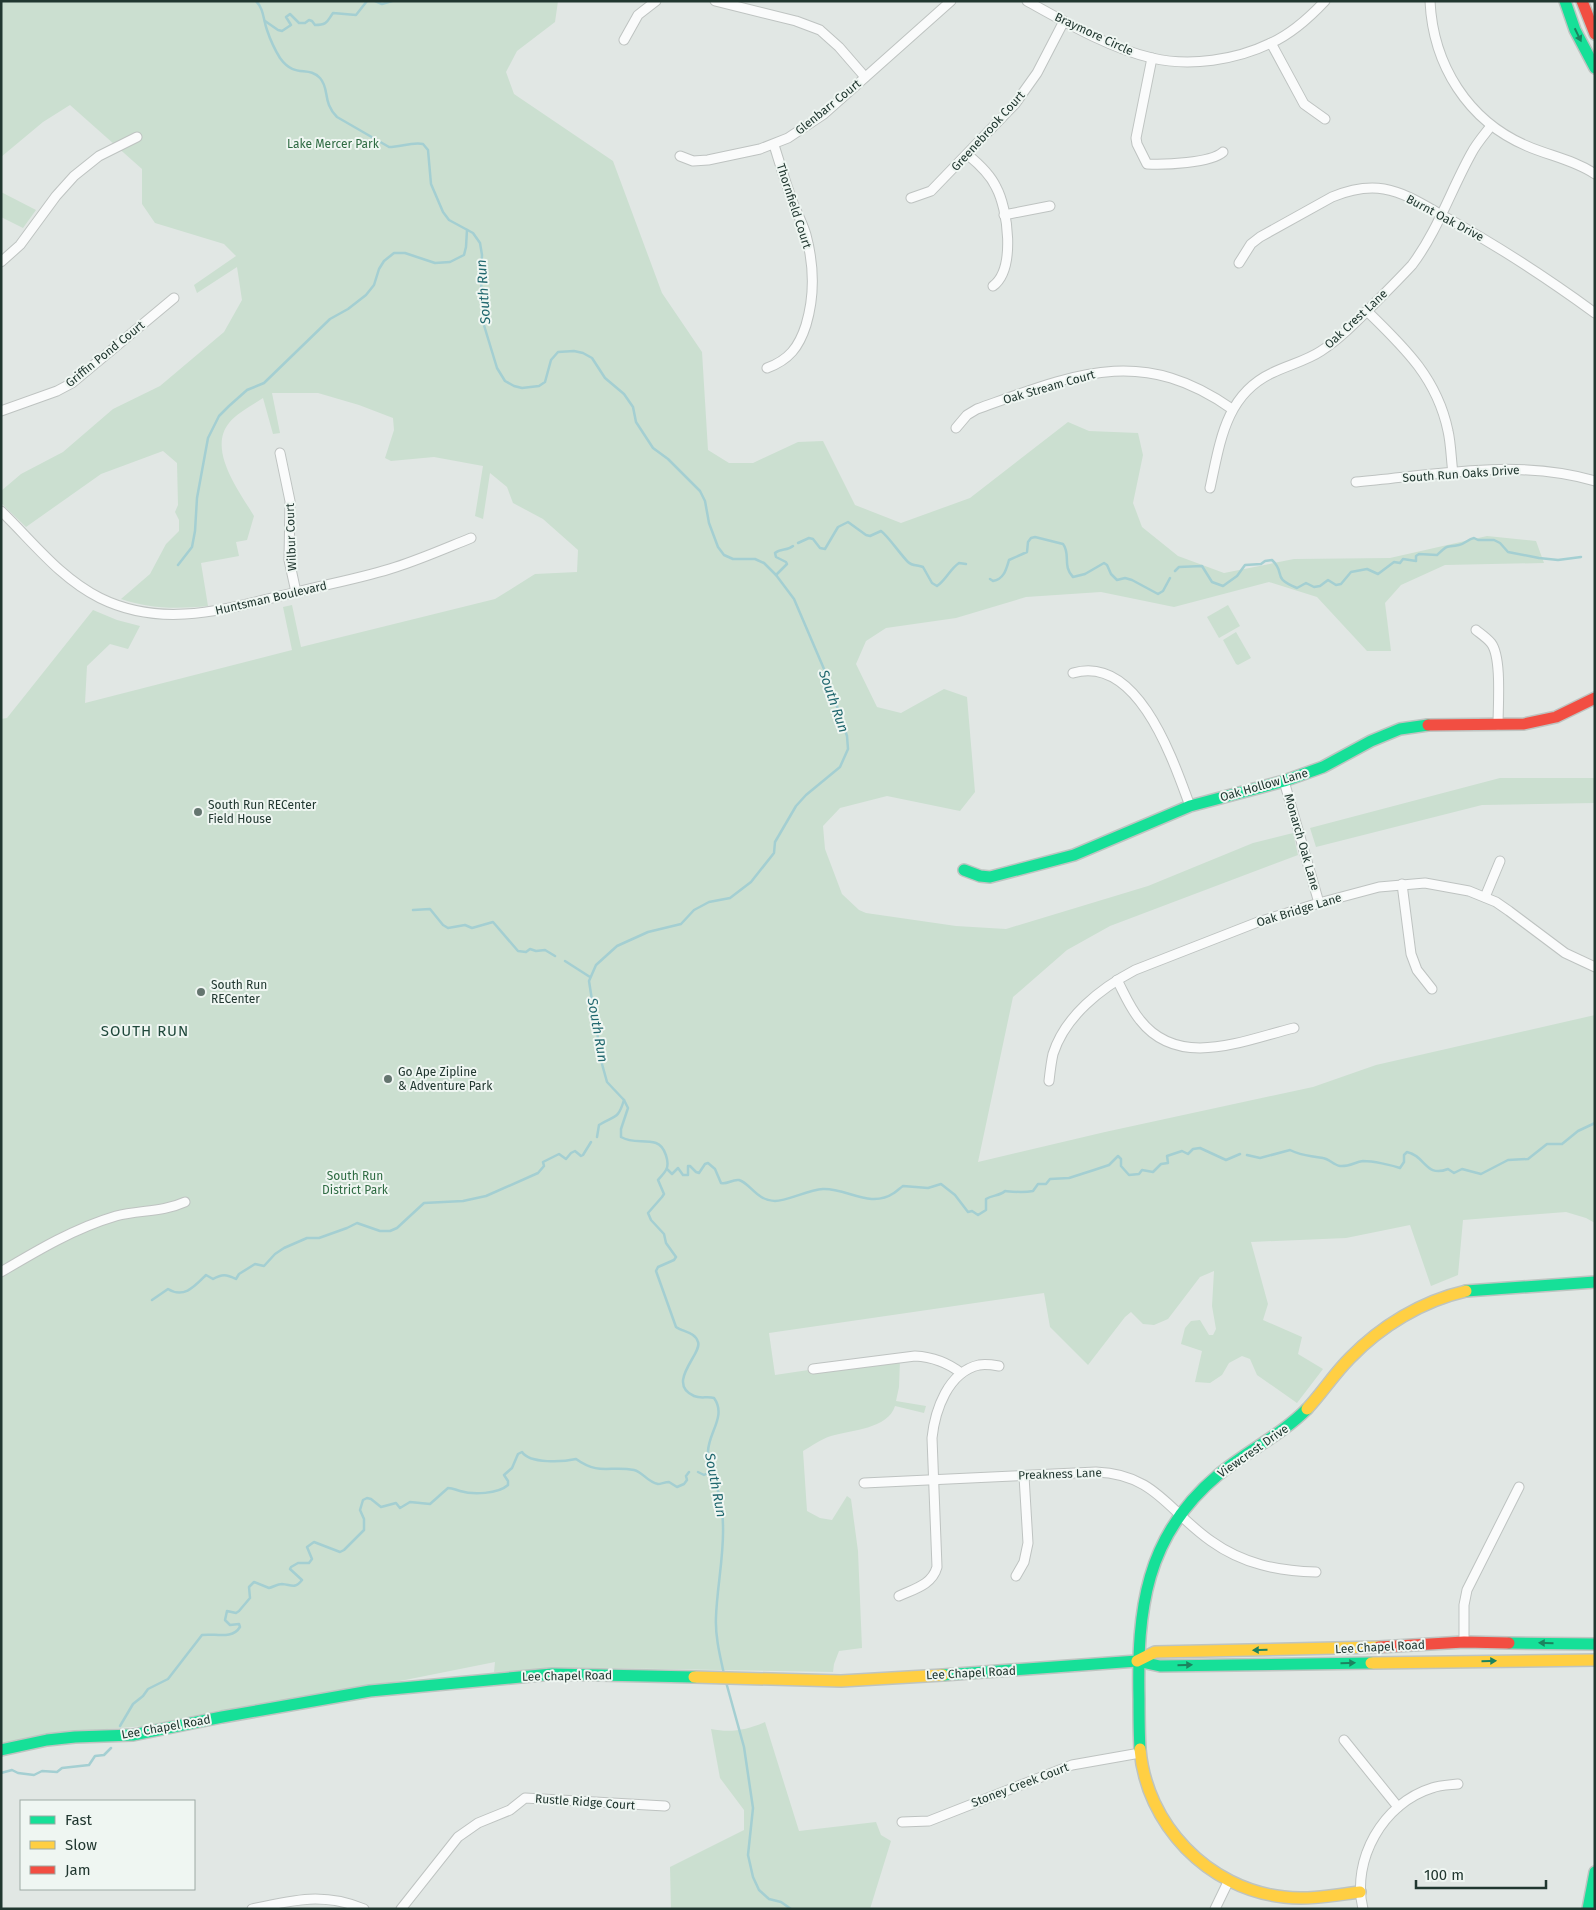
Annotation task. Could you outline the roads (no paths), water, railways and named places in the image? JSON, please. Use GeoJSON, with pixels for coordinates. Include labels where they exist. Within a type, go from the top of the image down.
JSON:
{"type":"FeatureCollection","features":[{"type":"Feature","properties":{"kind":"main road"},"geometry":{"type":"LineString","coordinates":[[1565,1],[1575,30],[1595,68]]}},
{"type":"Feature","properties":{"kind":"main road"},"geometry":{"type":"LineString","coordinates":[[1582,1],[1595,34]]}},
{"type":"Feature","properties":{"kind":"main road","name":"Oak Hollow Lane"},"geometry":{"type":"LineString","coordinates":[[964,870],[980,876],[990,877],[1041,865],[1104,844],[1190,806],[1284,781],[1323,767],[1371,741],[1400,730],[1438,724],[1514,725],[1539,721],[1572,710],[1595,698]]}},
{"type":"Feature","properties":{"kind":"main road","name":"Viewcrest Drive"},"geometry":{"type":"LineString","coordinates":[[1360,1892],[1309,1898],[1284,1897],[1248,1890],[1228,1882],[1194,1858],[1168,1828],[1149,1794],[1140,1753],[1137,1661],[1140,1618],[1148,1583],[1162,1547],[1180,1515],[1190,1502],[1220,1473],[1276,1436],[1303,1414],[1347,1360],[1391,1324],[1411,1312],[1452,1295],[1489,1288],[1595,1282]]}},
{"type":"Feature","properties":{"kind":"main road","name":"Lee Chapel Road"},"geometry":{"type":"LineString","coordinates":[[1137,1661],[1155,1652],[1349,1649],[1464,1642],[1595,1644]]}},
{"type":"Feature","properties":{"kind":"main road","name":"Lee Chapel Road"},"geometry":{"type":"LineString","coordinates":[[1,1750],[47,1740],[133,1735],[370,1691],[552,1674],[841,1681],[1137,1661],[1160,1666],[1595,1660]]}},
{"type":"Feature","properties":{"kind":"main road"},"geometry":{"type":"LineString","coordinates":[[1588,1909],[1595,1872]]}},
{"type":"Feature","properties":{"kind":"street"},"geometry":{"type":"LineString","coordinates":[[624,40],[638,15],[656,1]]}},
{"type":"Feature","properties":{"kind":"street"},"geometry":{"type":"LineString","coordinates":[[715,1],[796,21],[820,30],[839,47],[866,78]]}},
{"type":"Feature","properties":{"kind":"street","name":"Glenbarr Court"},"geometry":{"type":"LineString","coordinates":[[680,156],[693,160],[708,160],[774,145],[788,138],[811,124],[866,78],[951,1]]}},
{"type":"Feature","properties":{"kind":"street","name":"Braymore Circle"},"geometry":{"type":"LineString","coordinates":[[1027,1],[1119,47],[1152,58],[1207,61],[1233,56],[1271,43],[1307,18],[1325,1]]}},
{"type":"Feature","properties":{"kind":"street"},"geometry":{"type":"LineString","coordinates":[[1430,1],[1435,37],[1447,70],[1467,101],[1491,126],[1527,146],[1571,161],[1595,174]]}},
{"type":"Feature","properties":{"kind":"street","name":"Greenebrook Court"},"geometry":{"type":"LineString","coordinates":[[911,198],[931,191],[968,154],[1025,91],[1064,21]]}},
{"type":"Feature","properties":{"kind":"street"},"geometry":{"type":"LineString","coordinates":[[1271,43],[1304,104],[1325,119]]}},
{"type":"Feature","properties":{"kind":"street"},"geometry":{"type":"LineString","coordinates":[[1152,58],[1136,138],[1147,164],[1164,165],[1214,158],[1223,152]]}},
{"type":"Feature","properties":{"kind":"street","name":"Oak Crest Lane"},"geometry":{"type":"LineString","coordinates":[[1210,488],[1220,439],[1232,409],[1258,381],[1273,372],[1303,361],[1322,351],[1367,311],[1412,264],[1425,245],[1472,152],[1491,126]]}},
{"type":"Feature","properties":{"kind":"street"},"geometry":{"type":"LineString","coordinates":[[1,262],[32,231],[56,196],[74,176],[99,156],[137,137]]}},
{"type":"Feature","properties":{"kind":"street","name":"Thornfield Court"},"geometry":{"type":"LineString","coordinates":[[767,368],[788,357],[797,346],[810,311],[813,288],[813,267],[806,233],[793,202],[774,145]]}},
{"type":"Feature","properties":{"kind":"street"},"geometry":{"type":"LineString","coordinates":[[968,154],[993,180],[1004,216],[1008,253],[1001,280],[993,286]]}},
{"type":"Feature","properties":{"kind":"street","name":"Burnt Oak Drive"},"geometry":{"type":"LineString","coordinates":[[1239,263],[1251,244],[1260,236],[1332,197],[1351,190],[1372,188],[1393,191],[1441,214],[1531,267],[1595,313]]}},
{"type":"Feature","properties":{"kind":"street"},"geometry":{"type":"LineString","coordinates":[[1004,216],[1050,206]]}},
{"type":"Feature","properties":{"kind":"street","name":"Griffin Pond Court"},"geometry":{"type":"LineString","coordinates":[[1,411],[57,391],[72,383],[174,298]]}},
{"type":"Feature","properties":{"kind":"street"},"geometry":{"type":"LineString","coordinates":[[1367,311],[1412,356],[1430,383],[1441,405],[1448,430],[1453,473]]}},
{"type":"Feature","properties":{"kind":"street","name":"Oak Stream Court"},"geometry":{"type":"LineString","coordinates":[[956,428],[967,415],[978,409],[1068,378],[1109,370],[1128,370],[1166,376],[1202,390],[1232,409]]}},
{"type":"Feature","properties":{"kind":"street","name":"Wilbur Court"},"geometry":{"type":"LineString","coordinates":[[280,453],[290,500],[289,560],[296,592]]}},
{"type":"Feature","properties":{"kind":"street","name":"South Run Oaks Drive"},"geometry":{"type":"LineString","coordinates":[[1356,482],[1524,469],[1552,471],[1595,481]]}},
{"type":"Feature","properties":{"kind":"street","name":"Huntsman Boulevard"},"geometry":{"type":"LineString","coordinates":[[1,511],[68,579],[101,598],[118,605],[143,612],[170,615],[209,612],[397,567],[471,538]]}},
{"type":"Feature","properties":{"kind":"street"},"geometry":{"type":"LineString","coordinates":[[1476,630],[1492,644],[1496,656],[1498,724]]}},
{"type":"Feature","properties":{"kind":"street"},"geometry":{"type":"LineString","coordinates":[[1073,673],[1091,670],[1107,674],[1126,687],[1137,698],[1165,742],[1190,806]]}},
{"type":"Feature","properties":{"kind":"street","name":"Monarch Oak Lane"},"geometry":{"type":"LineString","coordinates":[[1284,781],[1319,903]]}},
{"type":"Feature","properties":{"kind":"street"},"geometry":{"type":"LineString","coordinates":[[1485,897],[1500,861]]}},
{"type":"Feature","properties":{"kind":"street"},"geometry":{"type":"LineString","coordinates":[[1402,884],[1411,954],[1417,970],[1432,989]]}},
{"type":"Feature","properties":{"kind":"street","name":"Oak Bridge Lane"},"geometry":{"type":"LineString","coordinates":[[1049,1081],[1054,1052],[1069,1026],[1088,1003],[1116,980],[1135,970],[1258,922],[1379,887],[1402,884],[1441,884],[1485,897],[1509,910],[1565,953],[1595,967]]}},
{"type":"Feature","properties":{"kind":"street"},"geometry":{"type":"LineString","coordinates":[[1116,980],[1134,1012],[1145,1026],[1156,1036],[1174,1046],[1195,1049],[1214,1048],[1294,1028]]}},
{"type":"Feature","properties":{"kind":"street"},"geometry":{"type":"LineString","coordinates":[[1,1272],[55,1241],[92,1224],[118,1216],[171,1207],[185,1202]]}},
{"type":"Feature","properties":{"kind":"street"},"geometry":{"type":"LineString","coordinates":[[813,1369],[920,1356],[941,1361],[961,1373]]}},
{"type":"Feature","properties":{"kind":"street"},"geometry":{"type":"LineString","coordinates":[[899,1596],[926,1583],[935,1575],[937,1567],[932,1438],[935,1418],[942,1399],[961,1373],[969,1368],[980,1365],[999,1366]]}},
{"type":"Feature","properties":{"kind":"street","name":"Preakness Lane"},"geometry":{"type":"LineString","coordinates":[[864,1483],[1096,1472],[1123,1475],[1149,1487],[1211,1542],[1243,1559],[1280,1570],[1316,1572]]}},
{"type":"Feature","properties":{"kind":"street"},"geometry":{"type":"LineString","coordinates":[[1016,1576],[1024,1562],[1028,1543],[1024,1476]]}},
{"type":"Feature","properties":{"kind":"street"},"geometry":{"type":"LineString","coordinates":[[1464,1642],[1464,1605],[1467,1590],[1519,1487]]}},
{"type":"Feature","properties":{"kind":"street"},"geometry":{"type":"LineString","coordinates":[[1344,1740],[1398,1807]]}},
{"type":"Feature","properties":{"kind":"street","name":"Stoney Creek Court"},"geometry":{"type":"LineString","coordinates":[[902,1822],[929,1821],[1072,1765],[1140,1753]]}},
{"type":"Feature","properties":{"kind":"street"},"geometry":{"type":"LineString","coordinates":[[1363,1909],[1360,1892],[1361,1878],[1368,1848],[1383,1823],[1398,1807],[1427,1789],[1442,1785],[1458,1784]]}},
{"type":"Feature","properties":{"kind":"street","name":"Rustle Ridge Court"},"geometry":{"type":"LineString","coordinates":[[401,1909],[458,1837],[478,1823],[510,1810],[525,1798],[665,1806]]}},
{"type":"Feature","properties":{"kind":"street"},"geometry":{"type":"LineString","coordinates":[[1215,1909],[1228,1882]]}},
{"type":"Feature","properties":{"kind":"street"},"geometry":{"type":"LineString","coordinates":[[252,1909],[288,1901],[315,1898],[338,1900],[364,1909]]}},
{"type":"Feature","properties":{"kind":"waterway","name":"South Run"},"geometry":{"type":"LineString","coordinates":[[256,1],[261,7],[274,48],[280,58],[291,68],[311,72],[320,78],[325,87],[329,106],[337,117],[389,147],[423,144],[428,150],[431,184],[443,212],[449,220],[473,233],[480,243],[482,255],[483,322],[497,368],[505,381],[522,388],[539,386],[545,382],[551,360],[558,352],[574,351],[592,358],[605,378],[624,394],[633,407],[636,422],[653,448],[668,459],[700,491],[705,501],[709,523],[718,547],[724,555],[733,559],[755,559],[764,563],[776,575],[794,599],[827,676],[847,736],[848,749],[840,767],[806,795],[796,806],[775,842],[774,853],[751,882],[730,898],[709,902],[694,910],[681,924],[648,932],[617,946],[596,965],[589,981],[602,1064],[607,1082],[624,1100],[628,1108],[621,1129],[621,1137],[656,1143],[662,1147],[667,1159],[666,1170],[658,1180],[664,1194],[648,1213],[651,1220],[664,1234],[666,1243],[676,1257],[674,1260],[658,1267],[656,1271],[676,1327],[692,1334],[698,1342],[698,1347],[684,1376],[683,1384],[686,1390],[694,1396],[714,1398],[719,1411],[709,1445],[708,1461],[719,1495],[723,1516],[716,1624],[718,1646],[724,1674]]}},
{"type":"Feature","properties":{"kind":"waterway"},"geometry":{"type":"LineString","coordinates":[[265,21],[282,31],[291,25],[286,17],[290,14],[299,23],[305,23],[309,20],[315,25],[322,24],[327,22],[333,13],[356,15],[367,1]]}},
{"type":"Feature","properties":{"kind":"waterway"},"geometry":{"type":"LineString","coordinates":[[375,1],[382,4],[392,1]]}},
{"type":"Feature","properties":{"kind":"waterway"},"geometry":{"type":"LineString","coordinates":[[178,565],[192,547],[197,498],[208,438],[219,416],[247,390],[264,383],[330,319],[348,309],[366,295],[374,285],[379,269],[384,261],[394,253],[405,253],[435,263],[450,262],[464,255],[467,230]]}},
{"type":"Feature","properties":{"kind":"waterway"},"geometry":{"type":"LineString","coordinates":[[798,543],[809,538],[813,539],[820,548],[825,549],[838,527],[848,522],[866,535],[870,536],[881,531],[908,562],[923,567],[932,583],[937,586],[959,563],[966,564]]}},
{"type":"Feature","properties":{"kind":"waterway"},"geometry":{"type":"LineString","coordinates":[[990,579],[993,581],[1000,578],[1006,571],[1009,560],[1027,552],[1028,542],[1031,538],[1035,537],[1063,544],[1068,569],[1073,577],[1085,574],[1104,563],[1117,580],[1125,578],[1132,580],[1158,594],[1163,591],[1170,578]]}},
{"type":"Feature","properties":{"kind":"waterway"},"geometry":{"type":"LineString","coordinates":[[1175,571],[1179,567],[1202,566],[1212,582],[1223,586],[1237,576],[1245,565],[1261,564],[1272,560],[1281,578],[1297,588],[1306,583],[1314,587],[1320,586],[1328,580],[1336,585],[1341,584],[1351,572],[1367,569],[1378,574],[1394,562],[1400,563],[1403,559],[1416,561],[1416,556],[1419,554],[1437,555],[1447,547],[1461,544],[1474,538],[1478,540],[1494,540],[1500,543],[1508,552],[1539,558],[1558,560],[1581,557]]}},
{"type":"Feature","properties":{"kind":"waterway"},"geometry":{"type":"LineString","coordinates":[[776,575],[787,564],[776,557],[775,553],[793,546]]}},
{"type":"Feature","properties":{"kind":"waterway"},"geometry":{"type":"LineString","coordinates":[[413,910],[430,909],[443,925],[448,928],[465,925],[472,928],[493,922],[518,951],[526,952],[530,949],[536,951],[545,950],[555,956]]}},
{"type":"Feature","properties":{"kind":"waterway"},"geometry":{"type":"LineString","coordinates":[[565,961],[590,977]]}},
{"type":"Feature","properties":{"kind":"waterway"},"geometry":{"type":"LineString","coordinates":[[597,1137],[599,1125],[618,1114],[624,1100]]}},
{"type":"Feature","properties":{"kind":"waterway"},"geometry":{"type":"LineString","coordinates":[[1247,1155],[1260,1158],[1290,1150],[1303,1155],[1325,1159],[1340,1166],[1363,1161],[1382,1163],[1400,1168],[1404,1162],[1404,1155],[1407,1152],[1413,1154],[1435,1171],[1448,1169],[1454,1173],[1462,1169],[1481,1174],[1508,1160],[1528,1159],[1547,1144],[1562,1144],[1578,1131],[1595,1123]]}},
{"type":"Feature","properties":{"kind":"waterway"},"geometry":{"type":"LineString","coordinates":[[152,1300],[168,1289],[179,1293],[189,1290],[206,1275],[213,1279],[224,1275],[236,1279],[239,1274],[255,1264],[264,1266],[275,1254],[284,1248],[307,1238],[319,1238],[357,1223],[380,1231],[390,1231],[397,1228],[424,1203],[463,1201],[486,1196],[538,1173],[544,1166],[543,1162],[559,1154],[566,1159],[575,1151],[581,1156],[583,1155],[591,1142]]}},
{"type":"Feature","properties":{"kind":"waterway"},"geometry":{"type":"LineString","coordinates":[[667,1169],[672,1174],[678,1168],[683,1175],[688,1175],[688,1166],[699,1173],[705,1164],[708,1163],[715,1169],[721,1183],[739,1180],[763,1198],[775,1201],[823,1189],[867,1199],[876,1199],[894,1193],[903,1186],[928,1188],[941,1184],[955,1195],[968,1212],[972,1211],[978,1215],[986,1210],[986,1199],[988,1198],[1005,1191],[1033,1191],[1038,1184],[1046,1184],[1050,1179],[1069,1178],[1109,1165],[1118,1156],[1121,1159],[1121,1166],[1129,1175],[1139,1174],[1142,1170],[1153,1172],[1161,1164],[1168,1163],[1167,1156],[1182,1151],[1188,1154],[1193,1149],[1200,1148],[1226,1160],[1240,1154]]}},
{"type":"Feature","properties":{"kind":"waterway"},"geometry":{"type":"LineString","coordinates":[[120,1726],[133,1704],[148,1689],[168,1679],[202,1635],[228,1635],[237,1631],[240,1627],[239,1624],[230,1625],[225,1620],[227,1611],[236,1613],[239,1611],[250,1598],[249,1587],[254,1582],[269,1588],[280,1584],[297,1585],[302,1580],[290,1569],[298,1563],[309,1563],[312,1559],[307,1547],[314,1542],[340,1552],[344,1550],[364,1530],[364,1519],[360,1510],[363,1500],[367,1498],[381,1507],[396,1503],[400,1508],[410,1502],[430,1504],[448,1488],[472,1493],[498,1490],[508,1485],[504,1475],[512,1468],[518,1454],[522,1452],[532,1459],[555,1461],[576,1459],[599,1469],[634,1470],[654,1483],[669,1482],[677,1487],[684,1484],[689,1472]]}},
{"type":"Feature","properties":{"kind":"waterway"},"geometry":{"type":"LineString","coordinates":[[698,1472],[704,1475],[710,1472]]}},
{"type":"Feature","properties":{"kind":"waterway","name":"South Run"},"geometry":{"type":"LineString","coordinates":[[726,1682],[744,1747],[753,1808],[748,1855],[753,1877],[759,1890],[769,1899],[781,1902],[791,1909]]}},
{"type":"Feature","properties":{"kind":"waterway"},"geometry":{"type":"LineString","coordinates":[[1,1773],[12,1770],[18,1773],[34,1775],[42,1771],[57,1772],[62,1768],[89,1765],[95,1756],[104,1755],[111,1748]]}},
{"type":"Feature","properties":{"kind":"place","name":"South Run RECenter Field House"},"geometry":{"type":"Point","coordinates":[198,812]}},
{"type":"Feature","properties":{"kind":"place","name":"South Run RECenter"},"geometry":{"type":"Point","coordinates":[201,992]}},
{"type":"Feature","properties":{"kind":"place","name":"Go Ape Zipline & Adventure Park"},"geometry":{"type":"Point","coordinates":[388,1079]}},
{"type":"Feature","properties":{"kind":"district","name":"SOUTH RUN"},"geometry":{"type":"Point","coordinates":[145,1031]}},
{"type":"Feature","properties":{"kind":"park label","name":"Lake Mercer Park"},"geometry":{"type":"Point","coordinates":[333,144]}},
{"type":"Feature","properties":{"kind":"park label","name":"South Run District Park"},"geometry":{"type":"Point","coordinates":[355,1183]}}]}
